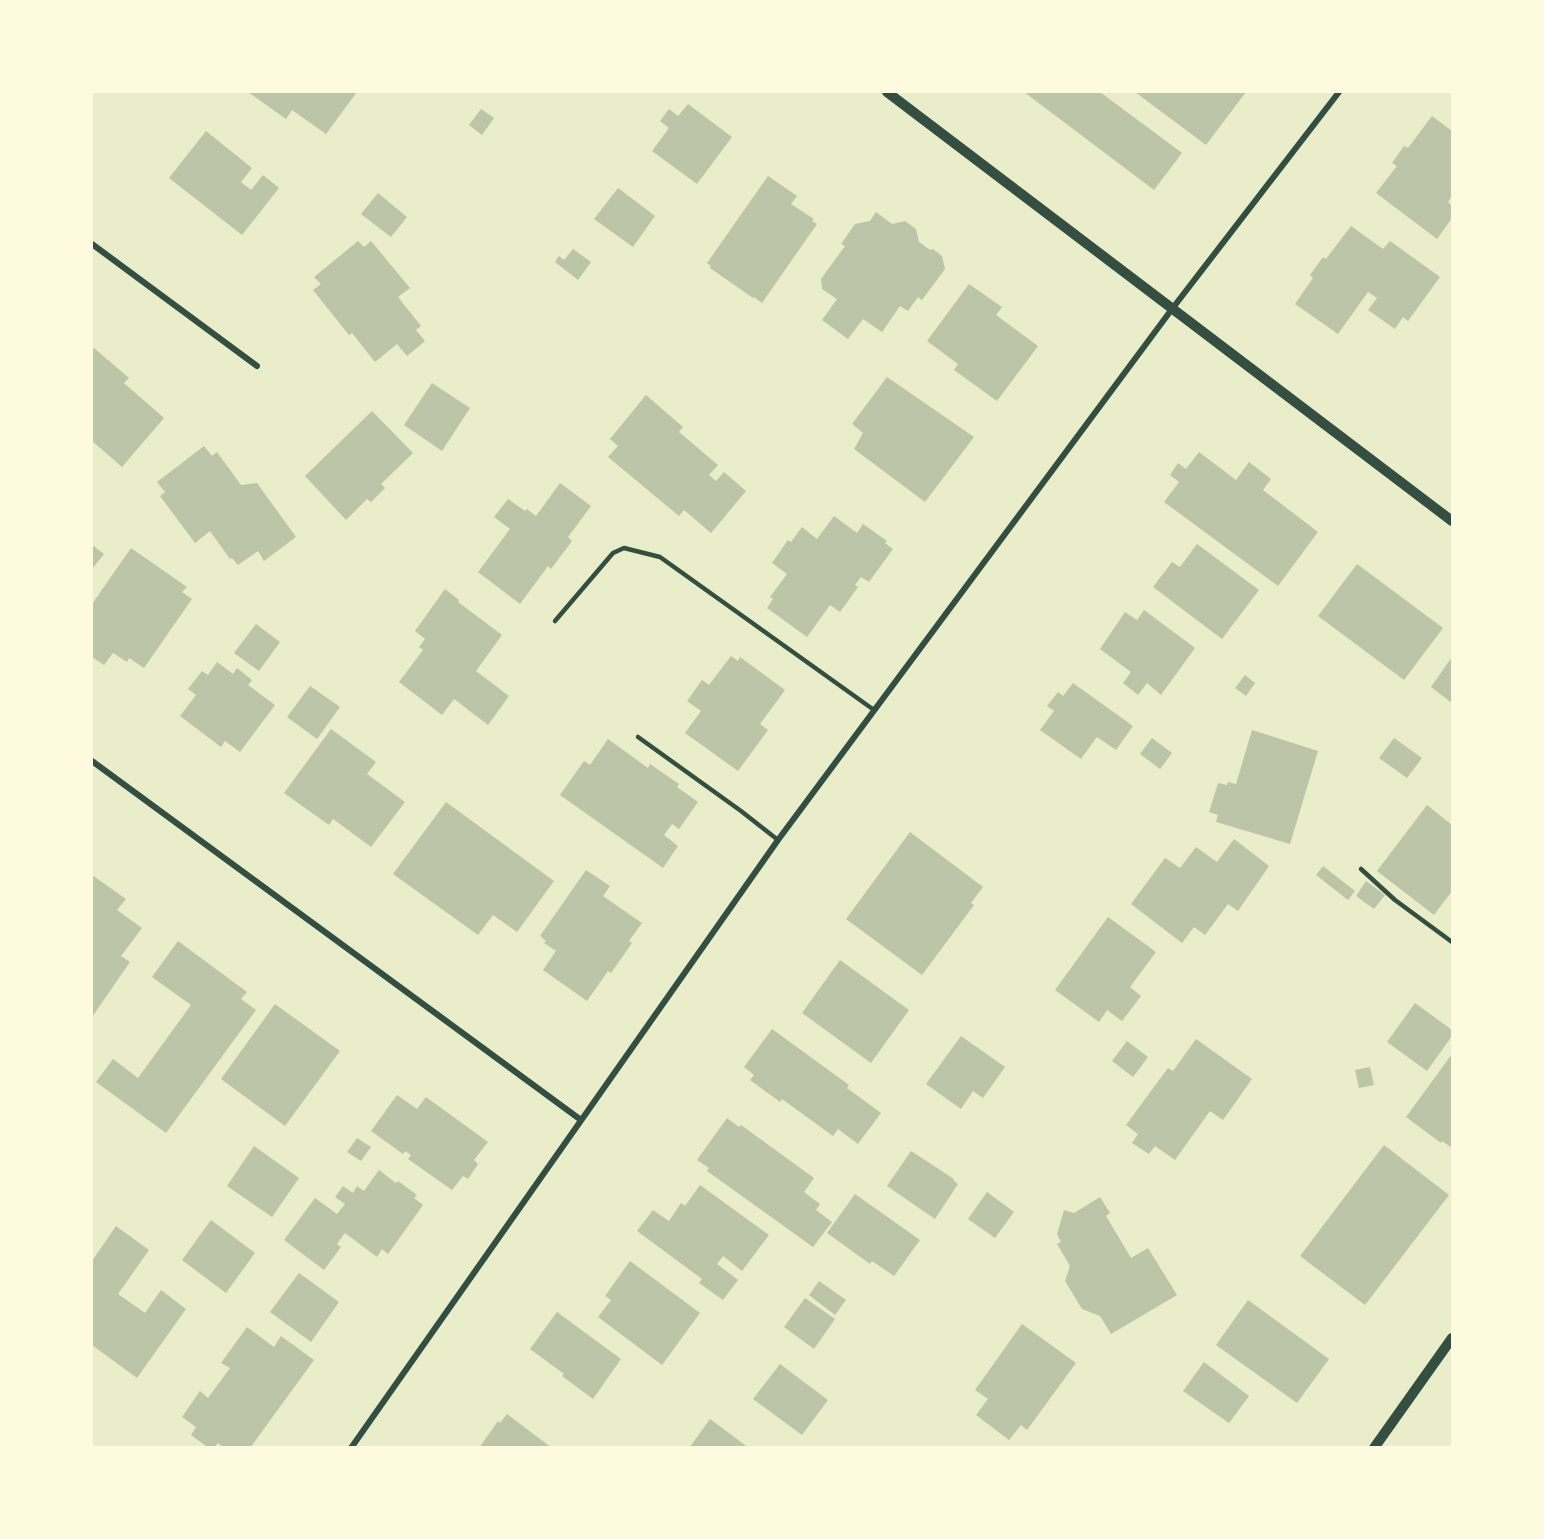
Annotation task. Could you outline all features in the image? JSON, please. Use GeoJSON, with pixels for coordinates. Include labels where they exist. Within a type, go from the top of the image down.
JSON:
{"type":"FeatureCollection","features":[{"type":"Feature","properties":{"kind":"street"},"geometry":{"type":"LineString","coordinates":[[887,92],[1452,521]]}},
{"type":"Feature","properties":{"kind":"street"},"geometry":{"type":"LineString","coordinates":[[351,1448],[778,840],[1172,309],[1339,92]]}},
{"type":"Feature","properties":{"kind":"street"},"geometry":{"type":"LineString","coordinates":[[92,244],[257,366]]}},
{"type":"Feature","properties":{"kind":"street"},"geometry":{"type":"LineString","coordinates":[[92,761],[581,1120]]}},
{"type":"Feature","properties":{"kind":"street"},"geometry":{"type":"LineString","coordinates":[[1374,1448],[1452,1338]]}},
{"type":"Feature","properties":{"kind":"lane"},"geometry":{"type":"LineString","coordinates":[[555,621],[613,553],[624,548],[660,557],[874,710]]}},
{"type":"Feature","properties":{"kind":"lane"},"geometry":{"type":"LineString","coordinates":[[638,737],[778,840]]}},
{"type":"Feature","properties":{"kind":"lane"},"geometry":{"type":"LineString","coordinates":[[1361,870],[1395,900],[1452,942]]}},
{"type":"Feature","properties":{"kind":"building"},"geometry":{"type":"Polygon","coordinates":[[[248,92],[357,92],[326,134],[292,110],[286,119],[248,92]]]}},
{"type":"Feature","properties":{"kind":"building"},"geometry":{"type":"Polygon","coordinates":[[[1024,92],[1100,92],[1182,153],[1154,190],[1024,92]]]}},
{"type":"Feature","properties":{"kind":"building"},"geometry":{"type":"Polygon","coordinates":[[[1135,92],[1246,92],[1206,145],[1135,92]]]}},
{"type":"Feature","properties":{"kind":"building"},"geometry":{"type":"Polygon","coordinates":[[[688,104],[732,137],[697,184],[652,151],[669,128],[660,121],[669,109],[678,116],[688,104]]]}},
{"type":"Feature","properties":{"kind":"building"},"geometry":{"type":"Polygon","coordinates":[[[481,109],[494,118],[482,135],[469,125],[481,109]]]}},
{"type":"Feature","properties":{"kind":"building"},"geometry":{"type":"Polygon","coordinates":[[[1432,116],[1452,131],[1452,196],[1448,202],[1452,206],[1452,218],[1437,239],[1376,193],[1397,166],[1392,163],[1404,146],[1408,148],[1432,116]]]}},
{"type":"Feature","properties":{"kind":"building"},"geometry":{"type":"Polygon","coordinates":[[[206,131],[252,168],[241,182],[251,190],[263,175],[279,188],[242,235],[169,178],[206,131]]]}},
{"type":"Feature","properties":{"kind":"building"},"geometry":{"type":"Polygon","coordinates":[[[768,176],[797,196],[791,204],[814,219],[812,221],[817,224],[762,303],[710,268],[711,266],[707,263],[768,176]]]}},
{"type":"Feature","properties":{"kind":"building"},"geometry":{"type":"Polygon","coordinates":[[[618,188],[655,216],[633,247],[594,219],[618,188]]]}},
{"type":"Feature","properties":{"kind":"building"},"geometry":{"type":"Polygon","coordinates":[[[378,193],[407,217],[391,237],[361,214],[378,193]]]}},
{"type":"Feature","properties":{"kind":"building"},"geometry":{"type":"Polygon","coordinates":[[[876,212],[892,224],[905,221],[916,229],[919,242],[942,256],[945,269],[922,300],[918,297],[908,311],[900,306],[882,332],[863,319],[848,339],[822,320],[837,299],[822,289],[821,279],[845,246],[841,244],[855,224],[870,221],[876,212]]]}},
{"type":"Feature","properties":{"kind":"building"},"geometry":{"type":"Polygon","coordinates":[[[1351,226],[1383,249],[1390,241],[1440,277],[1408,321],[1403,317],[1395,329],[1368,310],[1377,298],[1368,292],[1338,334],[1295,304],[1313,278],[1310,275],[1323,257],[1326,259],[1351,226]]]}},
{"type":"Feature","properties":{"kind":"building"},"geometry":{"type":"Polygon","coordinates":[[[358,241],[364,247],[371,241],[410,288],[398,297],[421,326],[416,330],[425,341],[407,356],[397,344],[375,362],[352,333],[349,335],[313,290],[321,284],[314,277],[358,241]]]}},
{"type":"Feature","properties":{"kind":"building"},"geometry":{"type":"Polygon","coordinates":[[[573,249],[591,262],[578,280],[555,262],[559,256],[564,260],[573,249]]]}},
{"type":"Feature","properties":{"kind":"building"},"geometry":{"type":"Polygon","coordinates":[[[969,284],[1002,307],[996,315],[1038,346],[997,401],[954,370],[958,364],[927,341],[969,284]]]}},
{"type":"Feature","properties":{"kind":"building"},"geometry":{"type":"Polygon","coordinates":[[[94,348],[129,378],[124,383],[164,418],[122,467],[92,441],[92,351],[94,348]]]}},
{"type":"Feature","properties":{"kind":"building"},"geometry":{"type":"Polygon","coordinates":[[[887,377],[974,437],[925,502],[854,449],[863,433],[852,424],[887,377]]]}},
{"type":"Feature","properties":{"kind":"building"},"geometry":{"type":"Polygon","coordinates":[[[432,383],[470,408],[442,451],[404,425],[432,383]]]}},
{"type":"Feature","properties":{"kind":"building"},"geometry":{"type":"Polygon","coordinates":[[[646,395],[683,427],[679,432],[718,465],[709,475],[716,481],[724,472],[746,491],[711,533],[684,510],[679,516],[608,457],[618,446],[610,439],[646,395]]]}},
{"type":"Feature","properties":{"kind":"building"},"geometry":{"type":"Polygon","coordinates":[[[372,411],[413,453],[381,484],[385,488],[371,502],[367,499],[346,520],[305,476],[372,411]]]}},
{"type":"Feature","properties":{"kind":"building"},"geometry":{"type":"Polygon","coordinates":[[[204,446],[212,456],[217,452],[241,485],[257,483],[296,537],[264,561],[258,551],[238,565],[232,558],[230,559],[210,531],[195,543],[160,496],[165,492],[157,482],[204,446]]]}},
{"type":"Feature","properties":{"kind":"building"},"geometry":{"type":"Polygon","coordinates":[[[1199,452],[1236,480],[1249,462],[1271,479],[1263,490],[1318,532],[1278,586],[1164,502],[1179,482],[1170,475],[1178,463],[1186,469],[1199,452]]]}},
{"type":"Feature","properties":{"kind":"building"},"geometry":{"type":"Polygon","coordinates":[[[560,483],[591,506],[568,537],[572,541],[551,569],[548,566],[520,604],[478,572],[510,529],[494,517],[508,499],[536,516],[560,483]]]}},
{"type":"Feature","properties":{"kind":"building"},"geometry":{"type":"Polygon","coordinates":[[[834,516],[857,533],[863,524],[887,541],[885,543],[893,549],[869,582],[861,577],[855,585],[858,587],[840,612],[830,605],[807,637],[767,608],[773,599],[770,597],[787,574],[772,563],[788,540],[791,542],[802,527],[817,539],[834,516]]]}},
{"type":"Feature","properties":{"kind":"building"},"geometry":{"type":"Polygon","coordinates":[[[1197,544],[1259,590],[1222,639],[1153,587],[1172,562],[1180,567],[1197,544]]]}},
{"type":"Feature","properties":{"kind":"building"},"geometry":{"type":"Polygon","coordinates":[[[92,545],[104,554],[92,569],[92,545]]]}},
{"type":"Feature","properties":{"kind":"building"},"geometry":{"type":"Polygon","coordinates":[[[131,548],[187,587],[182,592],[192,599],[144,668],[129,658],[127,662],[113,653],[104,665],[92,657],[92,604],[131,548]]]}},
{"type":"Feature","properties":{"kind":"building"},"geometry":{"type":"Polygon","coordinates":[[[1357,564],[1443,628],[1404,680],[1318,616],[1357,564]]]}},
{"type":"Feature","properties":{"kind":"building"},"geometry":{"type":"Polygon","coordinates":[[[445,589],[459,600],[458,602],[502,635],[476,671],[509,696],[488,725],[454,699],[442,715],[399,682],[423,650],[419,647],[425,639],[415,631],[445,589]]]}},
{"type":"Feature","properties":{"kind":"building"},"geometry":{"type":"Polygon","coordinates":[[[1144,610],[1195,648],[1161,695],[1147,683],[1138,695],[1123,683],[1131,672],[1100,649],[1125,612],[1137,620],[1144,610]]]}},
{"type":"Feature","properties":{"kind":"building"},"geometry":{"type":"Polygon","coordinates":[[[256,624],[280,642],[259,671],[234,653],[256,624]]]}},
{"type":"Feature","properties":{"kind":"building"},"geometry":{"type":"Polygon","coordinates":[[[731,656],[738,661],[740,657],[785,690],[760,724],[768,730],[738,771],[685,733],[701,711],[687,701],[702,680],[709,685],[731,656]]]}},
{"type":"Feature","properties":{"kind":"building"},"geometry":{"type":"Polygon","coordinates":[[[1452,657],[1452,703],[1431,687],[1452,657]]]}},
{"type":"Feature","properties":{"kind":"building"},"geometry":{"type":"Polygon","coordinates":[[[217,662],[233,674],[237,668],[252,680],[248,685],[275,705],[240,752],[225,741],[221,747],[180,716],[196,695],[188,689],[202,671],[208,675],[217,662]]]}},
{"type":"Feature","properties":{"kind":"building"},"geometry":{"type":"Polygon","coordinates":[[[1245,675],[1255,683],[1246,696],[1235,688],[1245,675]]]}},
{"type":"Feature","properties":{"kind":"building"},"geometry":{"type":"Polygon","coordinates":[[[1073,683],[1133,726],[1116,750],[1097,737],[1081,759],[1040,730],[1054,711],[1047,706],[1058,692],[1063,696],[1073,683]]]}},
{"type":"Feature","properties":{"kind":"building"},"geometry":{"type":"Polygon","coordinates":[[[310,686],[340,707],[317,739],[287,717],[310,686]]]}},
{"type":"Feature","properties":{"kind":"building"},"geometry":{"type":"Polygon","coordinates":[[[331,729],[376,762],[367,774],[405,802],[371,847],[333,819],[329,825],[284,793],[331,729]]]}},
{"type":"Feature","properties":{"kind":"building"},"geometry":{"type":"Polygon","coordinates":[[[1252,730],[1318,751],[1290,844],[1216,822],[1218,815],[1209,812],[1218,783],[1236,784],[1252,730]]]}},
{"type":"Feature","properties":{"kind":"building"},"geometry":{"type":"Polygon","coordinates":[[[1152,738],[1172,753],[1160,769],[1140,754],[1152,738]]]}},
{"type":"Feature","properties":{"kind":"building"},"geometry":{"type":"Polygon","coordinates":[[[1394,738],[1422,758],[1407,778],[1379,758],[1394,738]]]}},
{"type":"Feature","properties":{"kind":"building"},"geometry":{"type":"Polygon","coordinates":[[[608,739],[648,768],[650,764],[679,784],[677,787],[698,802],[679,829],[672,824],[664,835],[678,846],[663,868],[560,795],[584,761],[590,765],[608,739]]]}},
{"type":"Feature","properties":{"kind":"building"},"geometry":{"type":"Polygon","coordinates":[[[446,802],[554,881],[517,932],[493,915],[478,935],[393,874],[446,802]]]}},
{"type":"Feature","properties":{"kind":"building"},"geometry":{"type":"Polygon","coordinates":[[[1427,805],[1452,825],[1452,891],[1434,915],[1377,871],[1427,805]]]}},
{"type":"Feature","properties":{"kind":"building"},"geometry":{"type":"Polygon","coordinates":[[[910,832],[983,887],[971,903],[974,905],[922,975],[846,919],[910,832]]]}},
{"type":"Feature","properties":{"kind":"building"},"geometry":{"type":"Polygon","coordinates":[[[1234,839],[1269,866],[1238,911],[1228,904],[1205,935],[1194,927],[1182,943],[1131,904],[1165,858],[1180,868],[1196,847],[1217,862],[1234,839]]]}},
{"type":"Feature","properties":{"kind":"building"},"geometry":{"type":"Polygon","coordinates":[[[1323,866],[1355,891],[1348,900],[1316,875],[1323,866]]]}},
{"type":"Feature","properties":{"kind":"building"},"geometry":{"type":"Polygon","coordinates":[[[586,870],[610,886],[603,896],[642,923],[629,941],[632,943],[611,973],[608,971],[587,1001],[543,970],[556,951],[544,943],[546,941],[540,936],[586,870]]]}},
{"type":"Feature","properties":{"kind":"building"},"geometry":{"type":"Polygon","coordinates":[[[92,875],[126,899],[117,910],[142,928],[121,956],[130,962],[92,1017],[92,875]]]}},
{"type":"Feature","properties":{"kind":"building"},"geometry":{"type":"Polygon","coordinates":[[[1366,881],[1385,895],[1374,909],[1356,896],[1366,881]]]}},
{"type":"Feature","properties":{"kind":"building"},"geometry":{"type":"Polygon","coordinates":[[[1108,917],[1156,952],[1130,987],[1141,996],[1122,1021],[1107,1010],[1099,1022],[1055,990],[1108,917]]]}},
{"type":"Feature","properties":{"kind":"building"},"geometry":{"type":"Polygon","coordinates":[[[178,941],[247,992],[241,999],[256,1010],[166,1133],[96,1082],[113,1059],[138,1078],[191,1005],[152,977],[178,941]]]}},
{"type":"Feature","properties":{"kind":"building"},"geometry":{"type":"Polygon","coordinates":[[[840,960],[909,1010],[871,1063],[802,1013],[840,960]]]}},
{"type":"Feature","properties":{"kind":"building"},"geometry":{"type":"Polygon","coordinates":[[[1415,1003],[1452,1030],[1452,1036],[1427,1071],[1387,1042],[1415,1003]]]}},
{"type":"Feature","properties":{"kind":"building"},"geometry":{"type":"Polygon","coordinates":[[[275,1004],[340,1051],[285,1126],[221,1079],[275,1004]]]}},
{"type":"Feature","properties":{"kind":"building"},"geometry":{"type":"Polygon","coordinates":[[[772,1029],[849,1085],[847,1088],[881,1113],[858,1144],[838,1129],[833,1136],[782,1099],[780,1102],[750,1080],[754,1075],[744,1067],[772,1029]]]}},
{"type":"Feature","properties":{"kind":"building"},"geometry":{"type":"Polygon","coordinates":[[[961,1036],[1005,1067],[983,1098],[973,1091],[961,1109],[926,1084],[961,1036]]]}},
{"type":"Feature","properties":{"kind":"building"},"geometry":{"type":"Polygon","coordinates":[[[1196,1039],[1252,1079],[1223,1120],[1210,1111],[1175,1160],[1155,1146],[1149,1154],[1132,1143],[1138,1134],[1126,1125],[1168,1068],[1173,1071],[1196,1039]]]}},
{"type":"Feature","properties":{"kind":"building"},"geometry":{"type":"Polygon","coordinates":[[[1127,1041],[1148,1057],[1133,1077],[1112,1061],[1127,1041]]]}},
{"type":"Feature","properties":{"kind":"building"},"geometry":{"type":"Polygon","coordinates":[[[1452,1054],[1452,1148],[1442,1141],[1441,1143],[1406,1117],[1452,1054]]]}},
{"type":"Feature","properties":{"kind":"building"},"geometry":{"type":"Polygon","coordinates":[[[1370,1067],[1374,1085],[1359,1088],[1355,1070],[1370,1067]]]}},
{"type":"Feature","properties":{"kind":"building"},"geometry":{"type":"Polygon","coordinates":[[[397,1095],[417,1109],[426,1097],[488,1142],[474,1160],[478,1164],[468,1179],[463,1176],[452,1190],[408,1159],[411,1155],[405,1151],[403,1154],[371,1131],[397,1095]]]}},
{"type":"Feature","properties":{"kind":"building"},"geometry":{"type":"Polygon","coordinates":[[[727,1118],[739,1127],[741,1125],[814,1178],[804,1192],[820,1204],[816,1210],[832,1222],[813,1247],[707,1171],[709,1168],[697,1160],[727,1118]]]}},
{"type":"Feature","properties":{"kind":"building"},"geometry":{"type":"Polygon","coordinates":[[[357,1138],[371,1147],[361,1161],[347,1152],[357,1138]]]}},
{"type":"Feature","properties":{"kind":"building"},"geometry":{"type":"Polygon","coordinates":[[[1384,1145],[1449,1195],[1365,1305],[1300,1256],[1384,1145]]]}},
{"type":"Feature","properties":{"kind":"building"},"geometry":{"type":"Polygon","coordinates":[[[254,1146],[299,1178],[272,1217],[227,1186],[254,1146]]]}},
{"type":"Feature","properties":{"kind":"building"},"geometry":{"type":"Polygon","coordinates":[[[911,1151],[958,1184],[935,1219],[887,1186],[911,1151]]]}},
{"type":"Feature","properties":{"kind":"building"},"geometry":{"type":"Polygon","coordinates":[[[379,1170],[417,1195],[414,1198],[423,1205],[388,1254],[382,1249],[377,1257],[345,1233],[337,1244],[341,1247],[324,1270],[284,1240],[315,1198],[337,1214],[345,1204],[335,1197],[343,1186],[353,1193],[357,1186],[364,1191],[379,1170]]]}},
{"type":"Feature","properties":{"kind":"building"},"geometry":{"type":"Polygon","coordinates":[[[700,1185],[769,1235],[742,1271],[723,1256],[717,1264],[738,1280],[723,1300],[699,1283],[702,1279],[637,1231],[653,1210],[669,1221],[681,1203],[685,1206],[700,1185]]]}},
{"type":"Feature","properties":{"kind":"building"},"geometry":{"type":"Polygon","coordinates":[[[987,1192],[1014,1212],[995,1238],[968,1219],[987,1192]]]}},
{"type":"Feature","properties":{"kind":"building"},"geometry":{"type":"Polygon","coordinates":[[[855,1194],[920,1240],[894,1276],[872,1261],[870,1264],[827,1233],[855,1194]]]}},
{"type":"Feature","properties":{"kind":"building"},"geometry":{"type":"Polygon","coordinates":[[[1100,1197],[1110,1213],[1106,1216],[1131,1258],[1148,1248],[1177,1295],[1111,1334],[1100,1316],[1082,1309],[1065,1281],[1070,1266],[1057,1244],[1061,1242],[1057,1234],[1064,1210],[1074,1213],[1100,1197]]]}},
{"type":"Feature","properties":{"kind":"building"},"geometry":{"type":"Polygon","coordinates":[[[211,1220],[255,1253],[226,1293],[182,1260],[211,1220]]]}},
{"type":"Feature","properties":{"kind":"building"},"geometry":{"type":"Polygon","coordinates":[[[116,1226],[149,1250],[118,1294],[145,1313],[161,1290],[186,1309],[137,1378],[92,1345],[92,1261],[116,1226]]]}},
{"type":"Feature","properties":{"kind":"building"},"geometry":{"type":"Polygon","coordinates":[[[630,1261],[700,1313],[662,1365],[598,1317],[611,1300],[605,1296],[630,1261]]]}},
{"type":"Feature","properties":{"kind":"building"},"geometry":{"type":"Polygon","coordinates":[[[299,1273],[339,1302],[311,1342],[270,1312],[299,1273]]]}},
{"type":"Feature","properties":{"kind":"building"},"geometry":{"type":"Polygon","coordinates":[[[819,1281],[846,1300],[835,1315],[809,1295],[819,1281]]]}},
{"type":"Feature","properties":{"kind":"building"},"geometry":{"type":"Polygon","coordinates":[[[805,1298],[835,1319],[814,1349],[784,1327],[805,1298]]]}},
{"type":"Feature","properties":{"kind":"building"},"geometry":{"type":"Polygon","coordinates":[[[1248,1300],[1329,1359],[1297,1403],[1216,1345],[1248,1300]]]}},
{"type":"Feature","properties":{"kind":"building"},"geometry":{"type":"Polygon","coordinates":[[[557,1312],[621,1359],[593,1399],[530,1349],[557,1312]]]}},
{"type":"Feature","properties":{"kind":"building"},"geometry":{"type":"Polygon","coordinates":[[[1022,1324],[1076,1363],[1027,1430],[1021,1425],[1009,1440],[976,1415],[988,1399],[975,1390],[1022,1324]]]}},
{"type":"Feature","properties":{"kind":"building"},"geometry":{"type":"Polygon","coordinates":[[[247,1327],[274,1347],[281,1336],[314,1360],[250,1448],[224,1448],[218,1443],[214,1448],[209,1448],[191,1435],[196,1427],[182,1417],[200,1391],[208,1398],[230,1368],[221,1363],[247,1327]]]}},
{"type":"Feature","properties":{"kind":"building"},"geometry":{"type":"Polygon","coordinates":[[[1204,1362],[1249,1396],[1229,1423],[1183,1391],[1204,1362]]]}},
{"type":"Feature","properties":{"kind":"building"},"geometry":{"type":"Polygon","coordinates":[[[780,1364],[828,1400],[802,1435],[753,1399],[780,1364]]]}},
{"type":"Feature","properties":{"kind":"building"},"geometry":{"type":"Polygon","coordinates":[[[507,1414],[552,1448],[479,1448],[498,1421],[500,1423],[507,1414]]]}},
{"type":"Feature","properties":{"kind":"building"},"geometry":{"type":"Polygon","coordinates":[[[710,1419],[749,1448],[689,1448],[710,1419]]]}}]}
